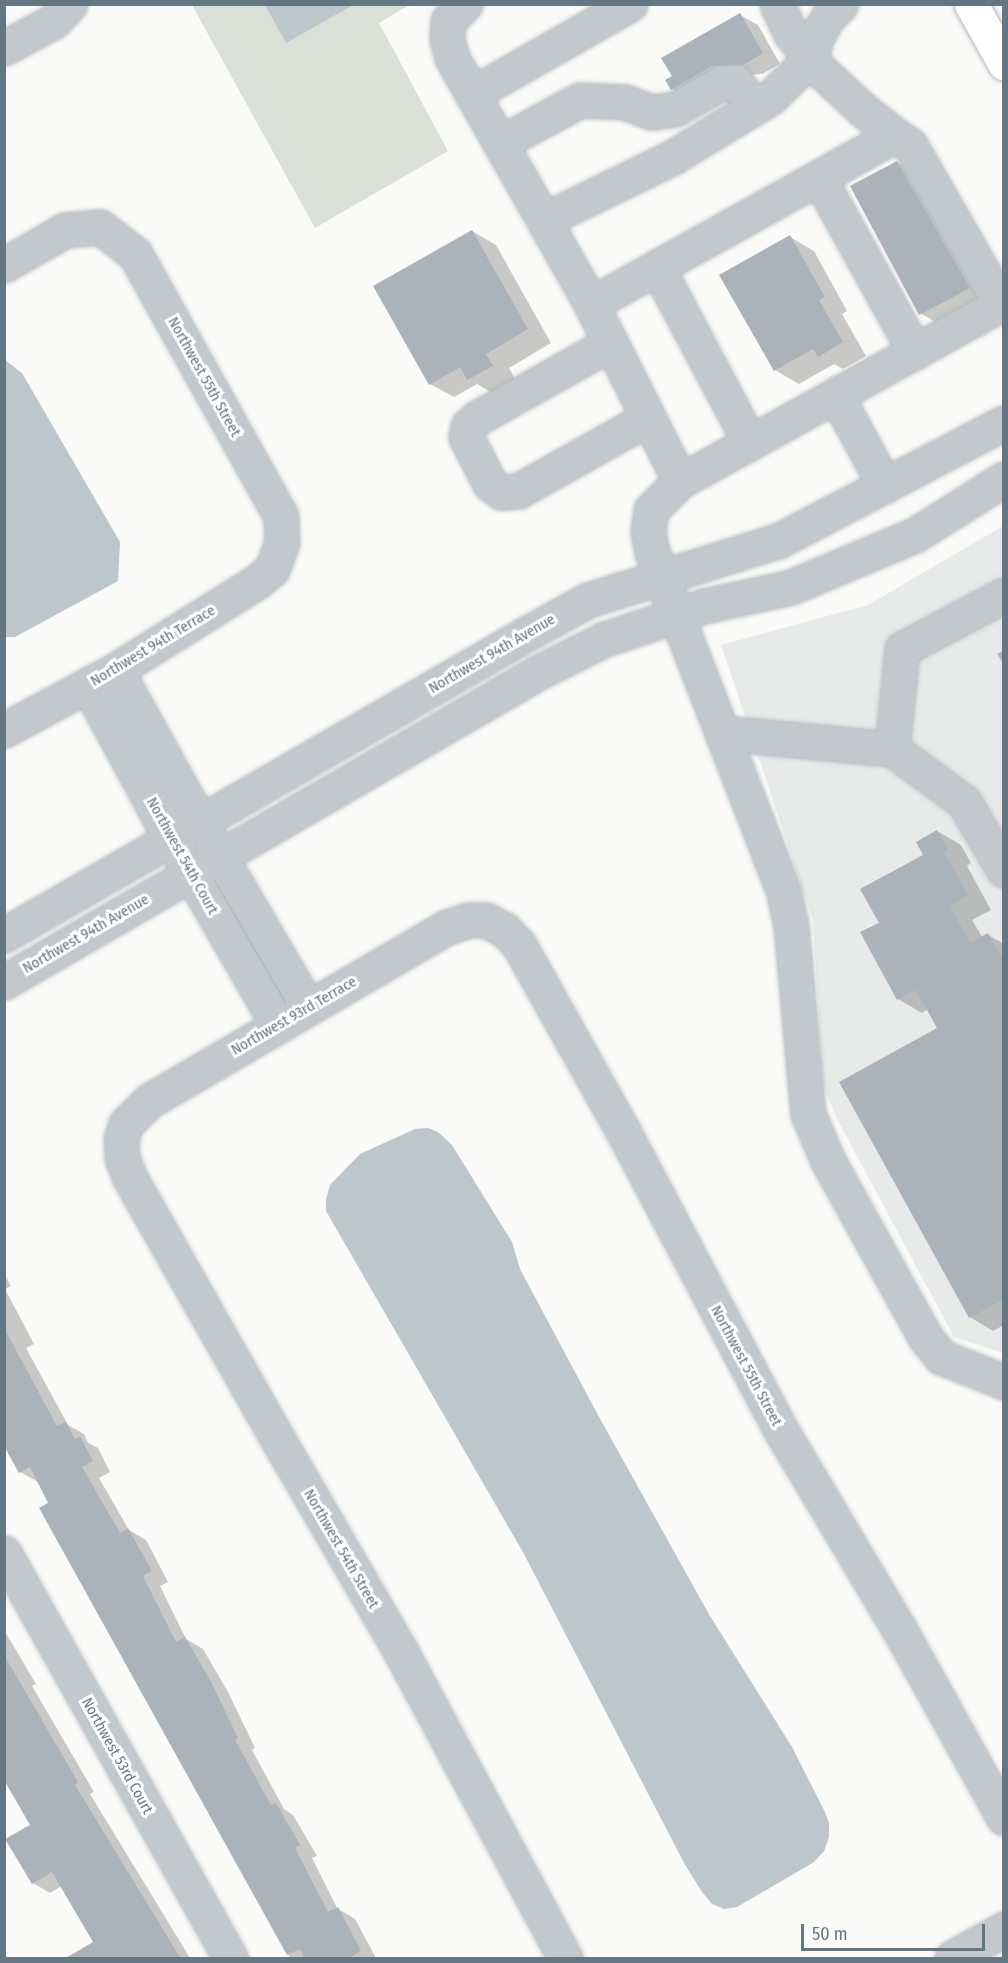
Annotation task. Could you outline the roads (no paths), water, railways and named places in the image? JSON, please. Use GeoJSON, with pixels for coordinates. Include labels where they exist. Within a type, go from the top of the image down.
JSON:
{"type":"FeatureCollection","features":[{"type":"Feature","properties":{"kind":"highway"},"geometry":{"type":"LineString","coordinates":[[971,4],[1004,63]]}},
{"type":"Feature","properties":{"kind":"street"},"geometry":{"type":"LineString","coordinates":[[4,48],[54,21],[70,4]]}},
{"type":"Feature","properties":{"kind":"street"},"geometry":{"type":"LineString","coordinates":[[465,4],[448,21],[447,40],[452,58],[591,304],[609,344],[680,481]]}},
{"type":"Feature","properties":{"kind":"street"},"geometry":{"type":"LineString","coordinates":[[472,94],[630,4]]}},
{"type":"Feature","properties":{"kind":"street"},"geometry":{"type":"LineString","coordinates":[[777,4],[791,34],[810,59],[863,110],[910,145],[992,288],[994,300],[990,310],[680,481],[651,510],[648,532],[662,577],[784,893],[790,925],[808,1114],[828,1161],[926,1337],[941,1357],[1004,1382]]}},
{"type":"Feature","properties":{"kind":"street"},"geometry":{"type":"LineString","coordinates":[[544,220],[673,157],[770,98],[810,59],[817,36],[828,17],[841,4]]}},
{"type":"Feature","properties":{"kind":"street"},"geometry":{"type":"LineString","coordinates":[[500,143],[580,100],[625,102],[651,112],[675,109],[721,83],[735,82],[754,107]]}},
{"type":"Feature","properties":{"kind":"street"},"geometry":{"type":"LineString","coordinates":[[651,112],[673,157]]}},
{"type":"Feature","properties":{"kind":"street"},"geometry":{"type":"LineString","coordinates":[[591,304],[895,135]]}},
{"type":"Feature","properties":{"kind":"street"},"geometry":{"type":"LineString","coordinates":[[819,178],[915,352]]}},
{"type":"Feature","properties":{"kind":"street","name":"Northwest 55th Street"},"geometry":{"type":"LineString","coordinates":[[4,265],[65,230],[100,227],[135,254],[281,516],[282,542]]}},
{"type":"Feature","properties":{"kind":"street"},"geometry":{"type":"LineString","coordinates":[[657,267],[750,443]]}},
{"type":"Feature","properties":{"kind":"street"},"geometry":{"type":"LineString","coordinates":[[609,344],[477,418],[468,426],[466,437],[490,484],[501,492],[518,491],[648,418]]}},
{"type":"Feature","properties":{"kind":"street"},"geometry":{"type":"LineString","coordinates":[[836,395],[885,486]]}},
{"type":"Feature","properties":{"kind":"street","name":"Northwest 94th Avenue"},"geometry":{"type":"LineString","coordinates":[[4,935],[588,600],[778,541],[1004,423]]}},
{"type":"Feature","properties":{"kind":"street","name":"Northwest 94th Avenue"},"geometry":{"type":"LineString","coordinates":[[4,982],[538,672],[604,639],[705,606],[791,587],[915,536],[1004,479]]}},
{"type":"Feature","properties":{"kind":"street","name":"Northwest 94th Terrace"},"geometry":{"type":"LineString","coordinates":[[4,730],[102,678],[258,581],[272,569],[282,542]]}},
{"type":"Feature","properties":{"kind":"street"},"geometry":{"type":"LineString","coordinates":[[892,749],[902,649],[1004,595]]}},
{"type":"Feature","properties":{"kind":"street"},"geometry":{"type":"LineString","coordinates":[[102,678],[200,822],[308,1007]]}},
{"type":"Feature","properties":{"kind":"street","name":"Northwest 54th Court"},"geometry":{"type":"LineString","coordinates":[[102,678],[171,839],[278,1025]]}},
{"type":"Feature","properties":{"kind":"street"},"geometry":{"type":"LineString","coordinates":[[723,733],[892,749],[964,802],[1004,870]]}},
{"type":"Feature","properties":{"kind":"street","name":"Northwest 93rd Terrace"},"geometry":{"type":"LineString","coordinates":[[121,1139],[126,1124],[135,1112],[149,1101],[447,927],[468,920],[486,920]]}},
{"type":"Feature","properties":{"kind":"street","name":"Northwest 55th Street"},"geometry":{"type":"LineString","coordinates":[[486,920],[505,930],[519,945],[623,1131],[782,1432],[898,1627],[1004,1818]]}},
{"type":"Feature","properties":{"kind":"street","name":"Northwest 54th Street"},"geometry":{"type":"LineString","coordinates":[[121,1139],[122,1158],[129,1176],[401,1652],[565,1959]]}},
{"type":"Feature","properties":{"kind":"street","name":"Northwest 53rd Court"},"geometry":{"type":"LineString","coordinates":[[4,1553],[230,1959]]}},
{"type":"Feature","properties":{"kind":"street"},"geometry":{"type":"LineString","coordinates":[[952,1959],[1004,1929]]}}]}
